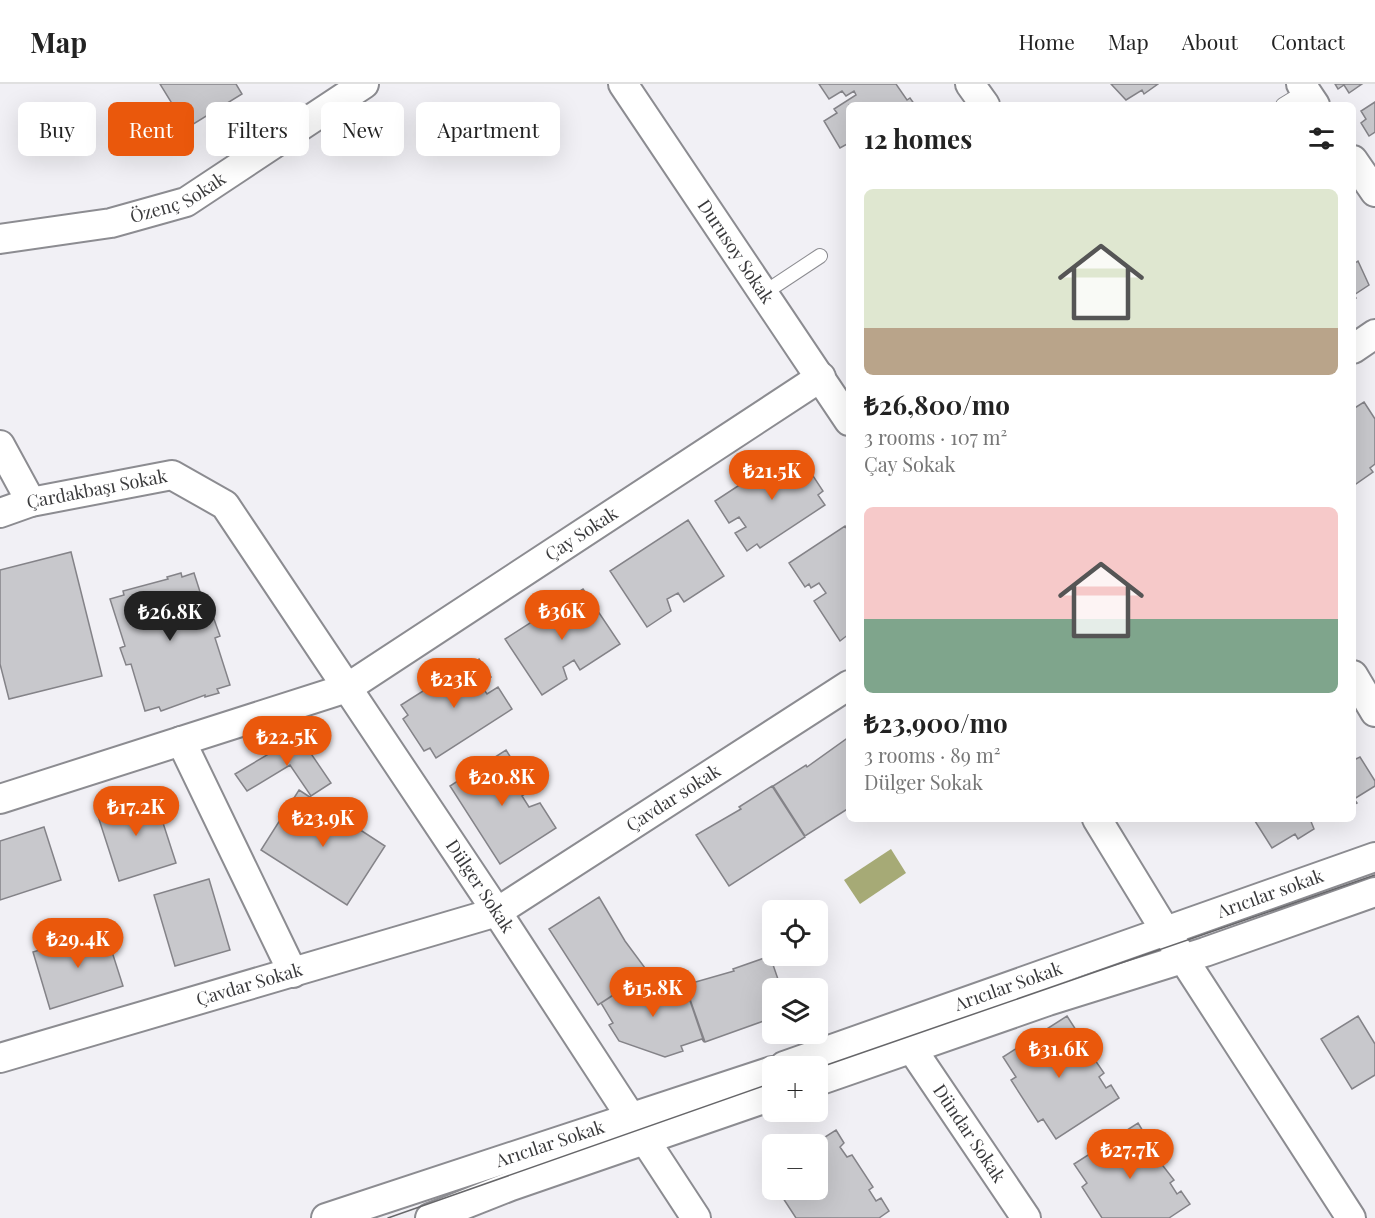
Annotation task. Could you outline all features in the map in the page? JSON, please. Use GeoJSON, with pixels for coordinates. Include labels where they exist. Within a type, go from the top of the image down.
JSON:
{"type":"FeatureCollection","features":[{"type":"Feature","properties":{"kind":"street","name":"Özenç Sokak"},"geometry":{"type":"LineString","coordinates":[[0,239],[111,223],[186,202],[364,84]]}},
{"type":"Feature","properties":{"kind":"street","name":"Durusoy Sokak"},"geometry":{"type":"LineString","coordinates":[[623,84],[846,416]]}},
{"type":"Feature","properties":{"kind":"street"},"geometry":{"type":"LineString","coordinates":[[970,84],[983,102]]}},
{"type":"Feature","properties":{"kind":"street"},"geometry":{"type":"LineString","coordinates":[[1356,164],[1375,192]]}},
{"type":"Feature","properties":{"kind":"street"},"geometry":{"type":"LineString","coordinates":[[1356,347],[1375,334]]}},
{"type":"Feature","properties":{"kind":"street","name":"Çay Sokak"},"geometry":{"type":"LineString","coordinates":[[0,799],[347,688],[821,377]]}},
{"type":"Feature","properties":{"kind":"street"},"geometry":{"type":"LineString","coordinates":[[0,445],[32,502]]}},
{"type":"Feature","properties":{"kind":"street","name":"Çardakbaşı Sokak"},"geometry":{"type":"LineString","coordinates":[[0,513],[32,502],[172,475],[193,487]]}},
{"type":"Feature","properties":{"kind":"street","name":"Dülger Sokak"},"geometry":{"type":"LineString","coordinates":[[193,487],[225,505],[497,912],[696,1218]]}},
{"type":"Feature","properties":{"kind":"street"},"geometry":{"type":"LineString","coordinates":[[1356,680],[1375,712]]}},
{"type":"Feature","properties":{"kind":"street","name":"Çavdar sokak"},"geometry":{"type":"LineString","coordinates":[[497,912],[846,687]]}},
{"type":"Feature","properties":{"kind":"street"},"geometry":{"type":"LineString","coordinates":[[181,741],[292,973]]}},
{"type":"Feature","properties":{"kind":"street"},"geometry":{"type":"LineString","coordinates":[[1099,822],[1166,932],[1351,1218]]}},
{"type":"Feature","properties":{"kind":"street","name":"Arıcılar sokak"},"geometry":{"type":"LineString","coordinates":[[1166,932],[1375,857]]}},
{"type":"Feature","properties":{"kind":"street"},"geometry":{"type":"LineString","coordinates":[[828,1078],[1048,1000],[1184,958],[1375,892]]}},
{"type":"Feature","properties":{"kind":"street","name":"Çavdar Sokak"},"geometry":{"type":"LineString","coordinates":[[0,1058],[497,912]]}},
{"type":"Feature","properties":{"kind":"street","name":"Arıcılar Sokak"},"geometry":{"type":"LineString","coordinates":[[813,1056],[1166,932]]}},
{"type":"Feature","properties":{"kind":"street","name":"Dündar Sokak"},"geometry":{"type":"LineString","coordinates":[[912,1049],[1026,1218]]}},
{"type":"Feature","properties":{"kind":"street","name":"Arıcılar Sokak"},"geometry":{"type":"LineString","coordinates":[[326,1218],[638,1129],[762,1075]]}},
{"type":"Feature","properties":{"kind":"street"},"geometry":{"type":"LineString","coordinates":[[430,1218],[511,1186],[638,1129],[762,1098]]}},
{"type":"Feature","properties":{"kind":"lane"},"geometry":{"type":"LineString","coordinates":[[764,293],[820,256]]}},
{"type":"Feature","properties":{"kind":"shaded area"},"geometry":{"type":"Polygon","coordinates":[[[891,849],[906,873],[860,904],[844,880],[891,849]]]}},
{"type":"Feature","properties":{"kind":"building"},"geometry":{"type":"Polygon","coordinates":[[[160,84],[236,84],[242,94],[229,102],[206,102],[206,116],[194,124],[194,102],[171,102],[160,84]]]}},
{"type":"Feature","properties":{"kind":"building"},"geometry":{"type":"Polygon","coordinates":[[[819,84],[896,84],[907,100],[910,98],[913,102],[846,102],[846,145],[840,148],[824,121],[837,113],[834,109],[856,95],[854,91],[846,96],[842,91],[829,99],[819,84]]]}},
{"type":"Feature","properties":{"kind":"building"},"geometry":{"type":"Polygon","coordinates":[[[1111,84],[1158,84],[1144,94],[1142,90],[1126,100],[1111,84]]]}},
{"type":"Feature","properties":{"kind":"building"},"geometry":{"type":"Polygon","coordinates":[[[1335,84],[1362,84],[1349,93],[1344,85],[1338,89],[1335,84]]]}},
{"type":"Feature","properties":{"kind":"building"},"geometry":{"type":"Polygon","coordinates":[[[1375,102],[1375,132],[1369,136],[1361,123],[1366,119],[1361,111],[1375,102]]]}},
{"type":"Feature","properties":{"kind":"building"},"geometry":{"type":"Polygon","coordinates":[[[1358,261],[1369,285],[1356,294],[1356,262],[1358,261]]]}},
{"type":"Feature","properties":{"kind":"building"},"geometry":{"type":"Polygon","coordinates":[[[1364,402],[1375,419],[1375,464],[1370,468],[1373,472],[1356,484],[1356,407],[1364,402]]]}},
{"type":"Feature","properties":{"kind":"building"},"geometry":{"type":"Polygon","coordinates":[[[790,452],[797,463],[802,459],[823,491],[818,495],[825,505],[760,548],[757,544],[747,551],[735,533],[746,527],[739,517],[729,523],[715,501],[790,452]]]}},
{"type":"Feature","properties":{"kind":"building"},"geometry":{"type":"Polygon","coordinates":[[[688,520],[724,576],[684,602],[678,593],[667,599],[671,611],[647,627],[610,571],[688,520]]]}},
{"type":"Feature","properties":{"kind":"building"},"geometry":{"type":"Polygon","coordinates":[[[845,526],[846,528],[846,636],[840,641],[814,601],[826,593],[819,583],[811,588],[809,584],[805,587],[789,563],[845,526]]]}},
{"type":"Feature","properties":{"kind":"building"},"geometry":{"type":"Polygon","coordinates":[[[71,552],[102,676],[9,699],[0,664],[0,570],[71,552]]]}},
{"type":"Feature","properties":{"kind":"building"},"geometry":{"type":"Polygon","coordinates":[[[181,573],[182,577],[194,573],[209,620],[214,619],[220,636],[215,638],[230,685],[217,689],[219,693],[205,697],[205,695],[161,711],[159,707],[145,711],[131,664],[126,665],[120,648],[125,646],[110,599],[124,595],[123,591],[168,579],[167,577],[181,573]]]}},
{"type":"Feature","properties":{"kind":"building"},"geometry":{"type":"Polygon","coordinates":[[[583,589],[620,644],[580,670],[574,660],[563,667],[567,679],[542,695],[505,639],[583,589]]]}},
{"type":"Feature","properties":{"kind":"building"},"geometry":{"type":"Polygon","coordinates":[[[479,659],[491,677],[480,684],[487,694],[498,687],[512,709],[436,758],[430,748],[424,751],[403,719],[408,715],[401,705],[467,663],[469,667],[479,659]]]}},
{"type":"Feature","properties":{"kind":"building"},"geometry":{"type":"Polygon","coordinates":[[[299,736],[331,783],[311,796],[290,765],[247,791],[235,774],[299,736]]]}},
{"type":"Feature","properties":{"kind":"building"},"geometry":{"type":"Polygon","coordinates":[[[846,739],[846,810],[805,836],[773,786],[806,765],[807,767],[846,739]]]}},
{"type":"Feature","properties":{"kind":"building"},"geometry":{"type":"Polygon","coordinates":[[[506,750],[531,790],[522,796],[529,807],[540,803],[556,828],[500,864],[450,786],[506,750]]]}},
{"type":"Feature","properties":{"kind":"building"},"geometry":{"type":"Polygon","coordinates":[[[1360,757],[1375,781],[1375,786],[1356,798],[1356,759],[1360,757]]]}},
{"type":"Feature","properties":{"kind":"building"},"geometry":{"type":"Polygon","coordinates":[[[772,786],[805,837],[729,886],[696,835],[741,809],[739,807],[772,786]]]}},
{"type":"Feature","properties":{"kind":"building"},"geometry":{"type":"Polygon","coordinates":[[[299,790],[385,846],[347,905],[261,850],[299,790]]]}},
{"type":"Feature","properties":{"kind":"building"},"geometry":{"type":"Polygon","coordinates":[[[153,792],[176,863],[119,881],[96,810],[153,792]]]}},
{"type":"Feature","properties":{"kind":"building"},"geometry":{"type":"Polygon","coordinates":[[[1256,822],[1311,822],[1314,829],[1298,839],[1295,834],[1272,848],[1256,822]]]}},
{"type":"Feature","properties":{"kind":"building"},"geometry":{"type":"Polygon","coordinates":[[[44,827],[61,880],[0,900],[0,841],[44,827]]]}},
{"type":"Feature","properties":{"kind":"building"},"geometry":{"type":"Polygon","coordinates":[[[209,879],[230,950],[175,966],[154,895],[209,879]]]}},
{"type":"Feature","properties":{"kind":"building"},"geometry":{"type":"Polygon","coordinates":[[[599,897],[625,941],[648,972],[598,1005],[549,929],[599,897]]]}},
{"type":"Feature","properties":{"kind":"building"},"geometry":{"type":"Polygon","coordinates":[[[105,930],[123,986],[50,1009],[33,952],[105,930]]]}},
{"type":"Feature","properties":{"kind":"building"},"geometry":{"type":"Polygon","coordinates":[[[762,959],[762,966],[773,966],[778,978],[762,978],[762,1022],[705,1042],[685,985],[734,971],[733,969],[762,959]]]}},
{"type":"Feature","properties":{"kind":"building"},"geometry":{"type":"Polygon","coordinates":[[[648,973],[655,985],[672,991],[685,986],[704,1042],[702,1039],[681,1046],[683,1051],[665,1057],[619,1041],[609,1025],[613,1023],[601,1003],[648,973]]]}},
{"type":"Feature","properties":{"kind":"building"},"geometry":{"type":"Polygon","coordinates":[[[1067,1016],[1076,1030],[1071,1033],[1078,1044],[1083,1041],[1094,1062],[1095,1060],[1104,1073],[1099,1077],[1106,1088],[1111,1085],[1119,1098],[1056,1139],[1043,1119],[1038,1122],[1011,1080],[1016,1077],[1003,1057],[1067,1016]]]}},
{"type":"Feature","properties":{"kind":"building"},"geometry":{"type":"Polygon","coordinates":[[[1358,1016],[1375,1044],[1375,1075],[1352,1089],[1321,1039],[1358,1016]]]}},
{"type":"Feature","properties":{"kind":"building"},"geometry":{"type":"Polygon","coordinates":[[[1138,1123],[1146,1136],[1142,1139],[1149,1150],[1154,1147],[1160,1162],[1174,1180],[1170,1183],[1177,1194],[1181,1191],[1190,1204],[1169,1218],[1102,1218],[1082,1187],[1087,1183],[1074,1164],[1138,1123]]]}},
{"type":"Feature","properties":{"kind":"building"},"geometry":{"type":"Polygon","coordinates":[[[836,1130],[844,1143],[840,1147],[847,1157],[852,1155],[873,1187],[869,1190],[876,1201],[881,1198],[889,1211],[879,1218],[796,1218],[784,1200],[828,1200],[828,1135],[836,1130]]]}},
{"type":"Feature","properties":{"kind":"tram line"},"geometry":{"type":"LineString","coordinates":[[828,1065],[1375,875]]}},
{"type":"Feature","properties":{"kind":"tram line"},"geometry":{"type":"LineString","coordinates":[[388,1218],[762,1087]]}}]}
